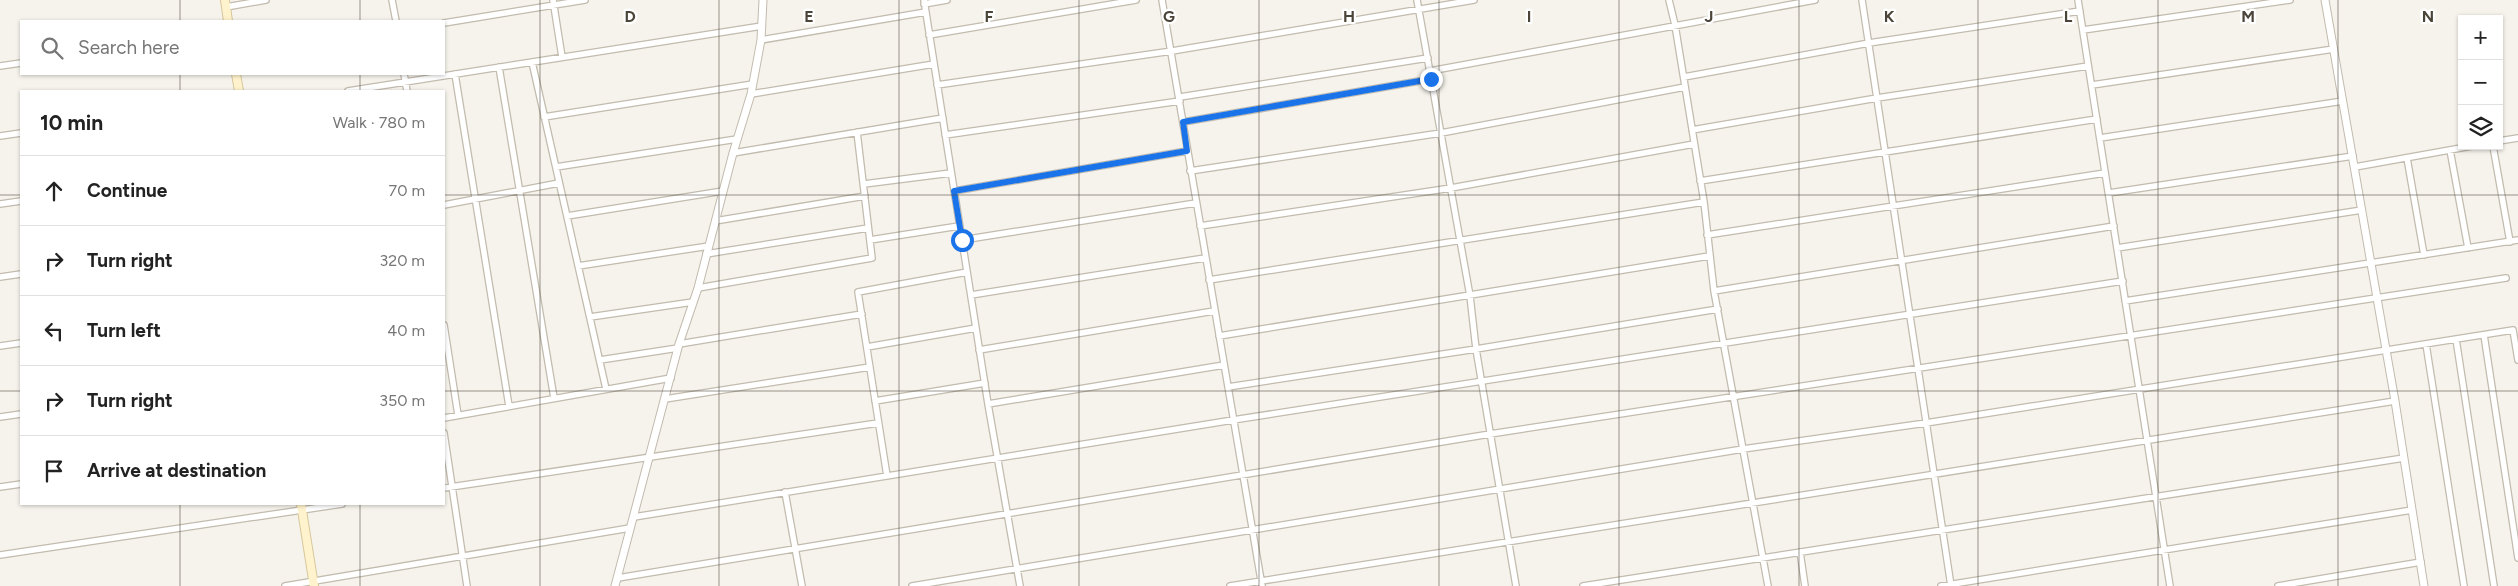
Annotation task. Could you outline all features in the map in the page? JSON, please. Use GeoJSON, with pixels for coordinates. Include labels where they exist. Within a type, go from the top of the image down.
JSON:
{"type":"FeatureCollection","features":[{"type":"Feature","properties":{"kind":"main road"},"geometry":{"type":"LineString","coordinates":[[225,3],[228,20]]}},
{"type":"Feature","properties":{"kind":"main road"},"geometry":{"type":"LineString","coordinates":[[236,75],[239,90]]}},
{"type":"Feature","properties":{"kind":"main road"},"geometry":{"type":"LineString","coordinates":[[302,507],[314,584]]}},
{"type":"Feature","properties":{"kind":"street"},"geometry":{"type":"LineString","coordinates":[[225,3],[266,0]]}},
{"type":"Feature","properties":{"kind":"street"},"geometry":{"type":"LineString","coordinates":[[392,0],[396,20]]}},
{"type":"Feature","properties":{"kind":"street"},"geometry":{"type":"LineString","coordinates":[[445,23],[553,3],[585,0]]}},
{"type":"Feature","properties":{"kind":"street"},"geometry":{"type":"LineString","coordinates":[[615,586],[678,346],[698,288],[733,152],[751,94],[761,40],[763,0]]}},
{"type":"Feature","properties":{"kind":"street"},"geometry":{"type":"LineString","coordinates":[[947,0],[924,2],[979,350],[1020,586]]}},
{"type":"Feature","properties":{"kind":"street"},"geometry":{"type":"LineString","coordinates":[[930,35],[1136,0]]}},
{"type":"Feature","properties":{"kind":"street"},"geometry":{"type":"LineString","coordinates":[[1162,0],[1261,584]]}},
{"type":"Feature","properties":{"kind":"street"},"geometry":{"type":"LineString","coordinates":[[1417,0],[1470,296],[1476,350],[1516,586]]}},
{"type":"Feature","properties":{"kind":"street"},"geometry":{"type":"LineString","coordinates":[[937,85],[1172,51],[1474,0]]}},
{"type":"Feature","properties":{"kind":"street"},"geometry":{"type":"LineString","coordinates":[[1669,0],[1684,77],[1704,202],[1714,291],[1768,586]]}},
{"type":"Feature","properties":{"kind":"street"},"geometry":{"type":"LineString","coordinates":[[1430,71],[1815,0]]}},
{"type":"Feature","properties":{"kind":"street"},"geometry":{"type":"LineString","coordinates":[[1862,0],[1951,585]]}},
{"type":"Feature","properties":{"kind":"street"},"geometry":{"type":"LineString","coordinates":[[2078,0],[2170,586]]}},
{"type":"Feature","properties":{"kind":"street"},"geometry":{"type":"LineString","coordinates":[[2083,30],[2290,0]]}},
{"type":"Feature","properties":{"kind":"street"},"geometry":{"type":"LineString","coordinates":[[2325,0],[2395,402],[2424,586]]}},
{"type":"Feature","properties":{"kind":"street"},"geometry":{"type":"LineString","coordinates":[[553,3],[562,57]]}},
{"type":"Feature","properties":{"kind":"street"},"geometry":{"type":"LineString","coordinates":[[1684,77],[1869,44],[2080,11]]}},
{"type":"Feature","properties":{"kind":"street"},"geometry":{"type":"LineString","coordinates":[[761,40],[926,12]]}},
{"type":"Feature","properties":{"kind":"street"},"geometry":{"type":"LineString","coordinates":[[361,90],[762,26]]}},
{"type":"Feature","properties":{"kind":"street"},"geometry":{"type":"LineString","coordinates":[[2092,85],[2334,49]]}},
{"type":"Feature","properties":{"kind":"street"},"geometry":{"type":"LineString","coordinates":[[945,135],[1428,58]]}},
{"type":"Feature","properties":{"kind":"street"},"geometry":{"type":"LineString","coordinates":[[0,66],[20,62]]}},
{"type":"Feature","properties":{"kind":"street"},"geometry":{"type":"LineString","coordinates":[[532,62],[606,389]]}},
{"type":"Feature","properties":{"kind":"street"},"geometry":{"type":"LineString","coordinates":[[751,94],[934,64]]}},
{"type":"Feature","properties":{"kind":"street"},"geometry":{"type":"LineString","coordinates":[[1692,130],[1877,98],[2088,66]]}},
{"type":"Feature","properties":{"kind":"street"},"geometry":{"type":"LineString","coordinates":[[499,67],[554,398]]}},
{"type":"Feature","properties":{"kind":"street"},"geometry":{"type":"LineString","coordinates":[[455,74],[509,406]]}},
{"type":"Feature","properties":{"kind":"street"},"geometry":{"type":"LineString","coordinates":[[404,75],[407,90]]}},
{"type":"Feature","properties":{"kind":"street"},"geometry":{"type":"LineString","coordinates":[[1183,122],[1431,79]]}},
{"type":"Feature","properties":{"kind":"street"},"geometry":{"type":"LineString","coordinates":[[544,117],[753,84]]}},
{"type":"Feature","properties":{"kind":"street"},"geometry":{"type":"LineString","coordinates":[[1190,171],[1440,133],[1685,87]]}},
{"type":"Feature","properties":{"kind":"street"},"geometry":{"type":"LineString","coordinates":[[2100,138],[2343,101]]}},
{"type":"Feature","properties":{"kind":"street"},"geometry":{"type":"LineString","coordinates":[[733,152],[943,118]]}},
{"type":"Feature","properties":{"kind":"street"},"geometry":{"type":"LineString","coordinates":[[1700,181],[2097,119]]}},
{"type":"Feature","properties":{"kind":"street"},"geometry":{"type":"LineString","coordinates":[[698,288],[872,258],[857,132]]}},
{"type":"Feature","properties":{"kind":"street"},"geometry":{"type":"LineString","coordinates":[[0,136],[20,133]]}},
{"type":"Feature","properties":{"kind":"street"},"geometry":{"type":"LineString","coordinates":[[2503,140],[2518,138]]}},
{"type":"Feature","properties":{"kind":"street"},"geometry":{"type":"LineString","coordinates":[[556,167],[737,139]]}},
{"type":"Feature","properties":{"kind":"street"},"geometry":{"type":"LineString","coordinates":[[1200,226],[1451,188],[1694,144]]}},
{"type":"Feature","properties":{"kind":"street"},"geometry":{"type":"LineString","coordinates":[[2355,167],[2458,149]]}},
{"type":"Feature","properties":{"kind":"street"},"geometry":{"type":"LineString","coordinates":[[2450,150],[2468,248]]}},
{"type":"Feature","properties":{"kind":"street"},"geometry":{"type":"LineString","coordinates":[[2495,150],[2510,242]]}},
{"type":"Feature","properties":{"kind":"street"},"geometry":{"type":"LineString","coordinates":[[954,191],[1187,151]]}},
{"type":"Feature","properties":{"kind":"street"},"geometry":{"type":"LineString","coordinates":[[2109,192],[2353,156]]}},
{"type":"Feature","properties":{"kind":"street"},"geometry":{"type":"LineString","coordinates":[[2407,158],[2424,255]]}},
{"type":"Feature","properties":{"kind":"street"},"geometry":{"type":"LineString","coordinates":[[1707,235],[2106,172]]}},
{"type":"Feature","properties":{"kind":"street"},"geometry":{"type":"LineString","coordinates":[[864,184],[951,173]]}},
{"type":"Feature","properties":{"kind":"street"},"geometry":{"type":"LineString","coordinates":[[445,204],[560,183]]}},
{"type":"Feature","properties":{"kind":"street"},"geometry":{"type":"LineString","coordinates":[[567,216],[723,192]]}},
{"type":"Feature","properties":{"kind":"street"},"geometry":{"type":"LineString","coordinates":[[715,220],[865,196]]}},
{"type":"Feature","properties":{"kind":"street"},"geometry":{"type":"LineString","coordinates":[[0,204],[20,201]]}},
{"type":"Feature","properties":{"kind":"street"},"geometry":{"type":"LineString","coordinates":[[1209,280],[1704,202]]}},
{"type":"Feature","properties":{"kind":"street"},"geometry":{"type":"LineString","coordinates":[[962,240],[1196,203]]}},
{"type":"Feature","properties":{"kind":"street"},"geometry":{"type":"LineString","coordinates":[[2117,248],[2362,210]]}},
{"type":"Feature","properties":{"kind":"street"},"geometry":{"type":"LineString","coordinates":[[870,240],[959,226]]}},
{"type":"Feature","properties":{"kind":"street"},"geometry":{"type":"LineString","coordinates":[[1714,291],[2114,226]]}},
{"type":"Feature","properties":{"kind":"street"},"geometry":{"type":"LineString","coordinates":[[578,266],[868,228]]}},
{"type":"Feature","properties":{"kind":"street"},"geometry":{"type":"LineString","coordinates":[[2125,301],[2518,240]]}},
{"type":"Feature","properties":{"kind":"street"},"geometry":{"type":"LineString","coordinates":[[1219,336],[1709,256]]}},
{"type":"Feature","properties":{"kind":"street"},"geometry":{"type":"LineString","coordinates":[[971,294],[1205,258]]}},
{"type":"Feature","properties":{"kind":"street"},"geometry":{"type":"LineString","coordinates":[[887,476],[858,292],[967,272]]}},
{"type":"Feature","properties":{"kind":"street"},"geometry":{"type":"LineString","coordinates":[[0,277],[20,274]]}},
{"type":"Feature","properties":{"kind":"street"},"geometry":{"type":"LineString","coordinates":[[618,578],[1007,512],[1490,434],[2129,334],[2506,278]]}},
{"type":"Feature","properties":{"kind":"street"},"geometry":{"type":"LineString","coordinates":[[634,517],[1233,420],[2123,281]]}},
{"type":"Feature","properties":{"kind":"street"},"geometry":{"type":"LineString","coordinates":[[590,317],[693,302]]}},
{"type":"Feature","properties":{"kind":"street"},"geometry":{"type":"LineString","coordinates":[[1228,387],[1476,350],[1718,309]]}},
{"type":"Feature","properties":{"kind":"street"},"geometry":{"type":"LineString","coordinates":[[979,350],[1214,311]]}},
{"type":"Feature","properties":{"kind":"street"},"geometry":{"type":"LineString","coordinates":[[600,360],[862,314]]}},
{"type":"Feature","properties":{"kind":"street"},"geometry":{"type":"LineString","coordinates":[[867,347],[976,328]]}},
{"type":"Feature","properties":{"kind":"street"},"geometry":{"type":"LineString","coordinates":[[912,586],[1743,449],[1926,423],[2484,334],[2513,330],[2518,360]]}},
{"type":"Feature","properties":{"kind":"street"},"geometry":{"type":"LineString","coordinates":[[445,331],[458,415]]}},
{"type":"Feature","properties":{"kind":"street"},"geometry":{"type":"LineString","coordinates":[[2484,334],[2518,558]]}},
{"type":"Feature","properties":{"kind":"street"},"geometry":{"type":"LineString","coordinates":[[2456,339],[2494,586]]}},
{"type":"Feature","properties":{"kind":"street"},"geometry":{"type":"LineString","coordinates":[[0,346],[20,343]]}},
{"type":"Feature","properties":{"kind":"street"},"geometry":{"type":"LineString","coordinates":[[2426,344],[2464,586]]}},
{"type":"Feature","properties":{"kind":"street"},"geometry":{"type":"LineString","coordinates":[[988,404],[1224,365]]}},
{"type":"Feature","properties":{"kind":"street"},"geometry":{"type":"LineString","coordinates":[[665,399],[870,367]]}},
{"type":"Feature","properties":{"kind":"street"},"geometry":{"type":"LineString","coordinates":[[445,418],[670,378]]}},
{"type":"Feature","properties":{"kind":"street"},"geometry":{"type":"LineString","coordinates":[[875,401],[985,383]]}},
{"type":"Feature","properties":{"kind":"street"},"geometry":{"type":"LineString","coordinates":[[1230,586],[1261,584],[1753,503],[2395,402]]}},
{"type":"Feature","properties":{"kind":"street"},"geometry":{"type":"LineString","coordinates":[[0,417],[20,414]]}},
{"type":"Feature","properties":{"kind":"street"},"geometry":{"type":"LineString","coordinates":[[445,488],[878,423]]}},
{"type":"Feature","properties":{"kind":"street"},"geometry":{"type":"LineString","coordinates":[[445,440],[467,586]]}},
{"type":"Feature","properties":{"kind":"street"},"geometry":{"type":"LineString","coordinates":[[1583,586],[2404,458]]}},
{"type":"Feature","properties":{"kind":"street"},"geometry":{"type":"LineString","coordinates":[[0,487],[20,484]]}},
{"type":"Feature","properties":{"kind":"street"},"geometry":{"type":"LineString","coordinates":[[785,492],[802,586]]}},
{"type":"Feature","properties":{"kind":"street"},"geometry":{"type":"LineString","coordinates":[[0,555],[302,507],[329,505]]}},
{"type":"Feature","properties":{"kind":"street"},"geometry":{"type":"LineString","coordinates":[[1942,586],[2412,510]]}},
{"type":"Feature","properties":{"kind":"street"},"geometry":{"type":"LineString","coordinates":[[285,586],[314,584],[630,528]]}},
{"type":"Feature","properties":{"kind":"street"},"geometry":{"type":"LineString","coordinates":[[1800,552],[1805,586]]}},
{"type":"Feature","properties":{"kind":"street"},"geometry":{"type":"LineString","coordinates":[[2278,586],[2421,562]]}},
{"type":"Feature","properties":{"kind":"route"},"geometry":{"type":"LineString","coordinates":[[962,240],[954,191],[1187,151],[1183,122],[1431,79]]}}]}
